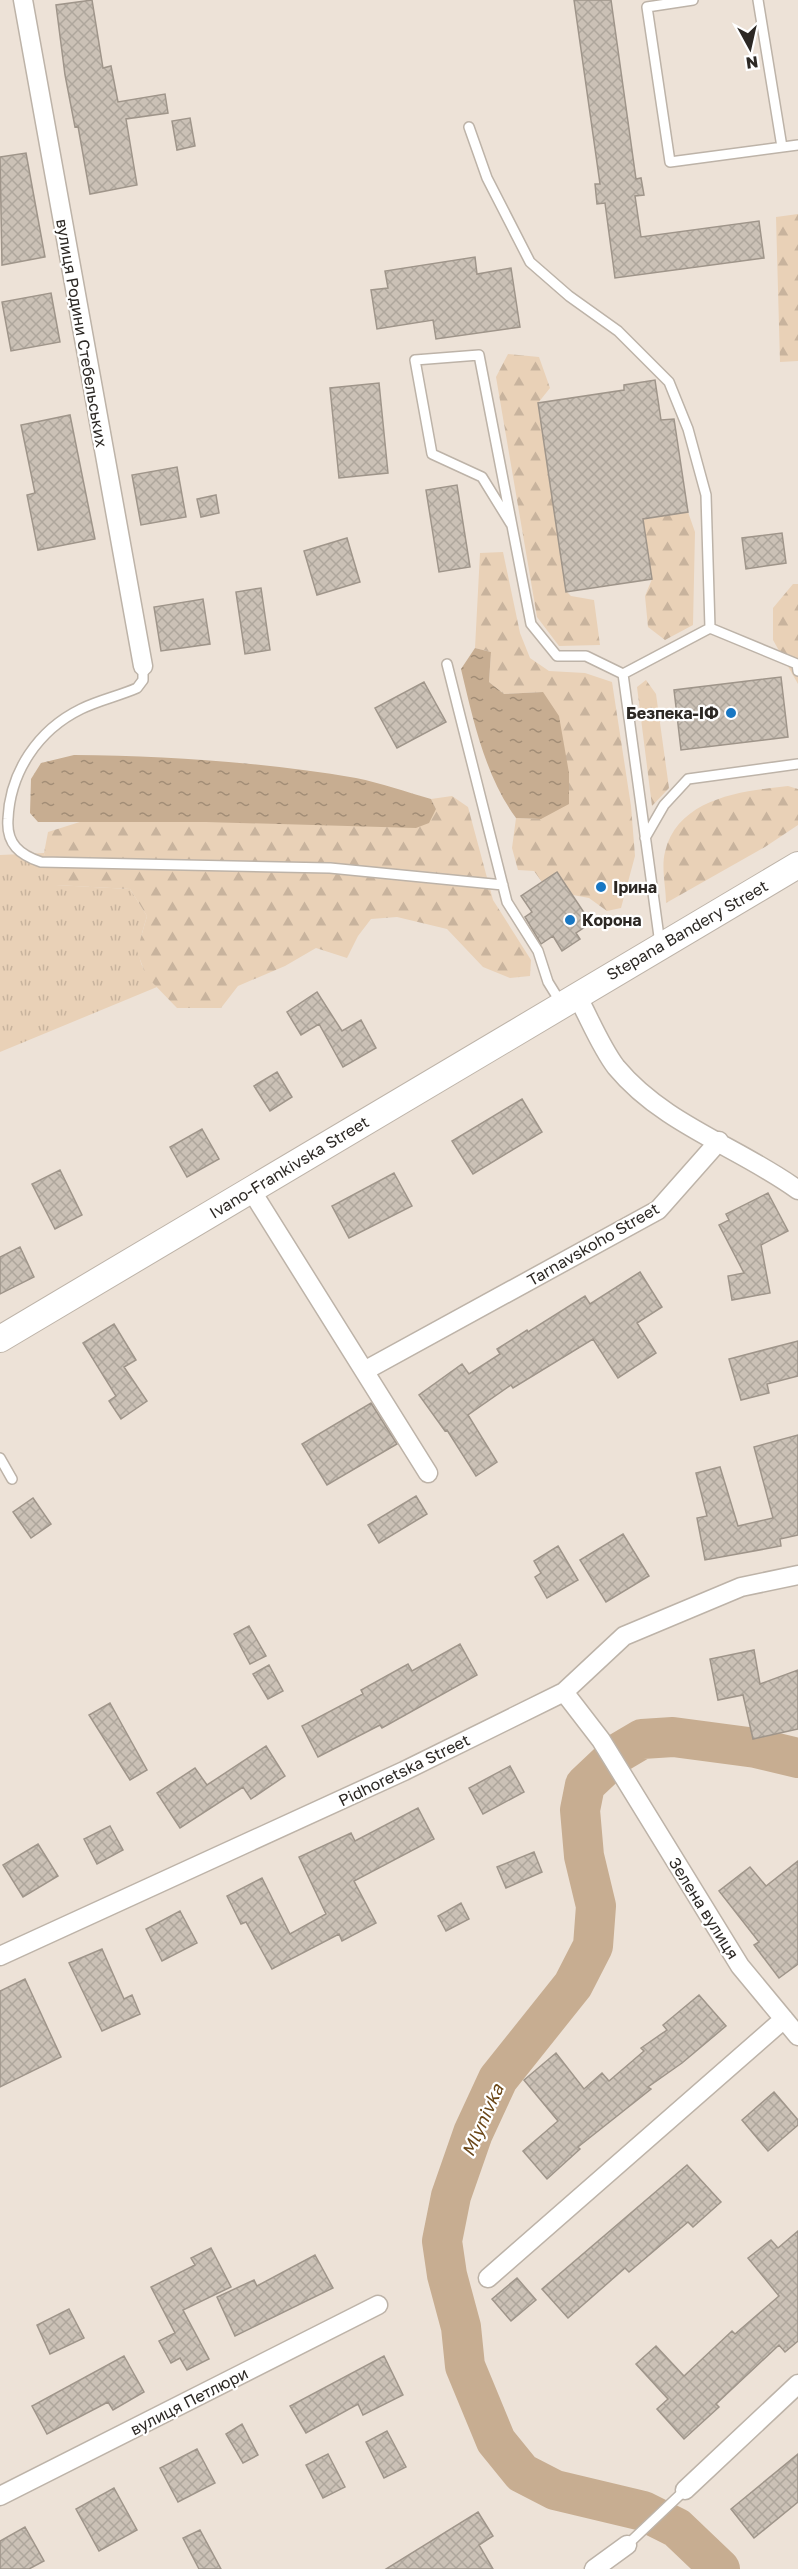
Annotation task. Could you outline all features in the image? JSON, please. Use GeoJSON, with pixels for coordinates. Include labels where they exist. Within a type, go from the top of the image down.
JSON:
{"type":"FeatureCollection","features":[{"type":"Feature","properties":{"kind":"main road","name":"Stepana Bandery Street"},"geometry":{"type":"LineString","coordinates":[[569,999],[798,865]]}},
{"type":"Feature","properties":{"kind":"main road","name":"Ivano-Frankivska Street"},"geometry":{"type":"LineString","coordinates":[[0,1339],[569,999]]}},
{"type":"Feature","properties":{"kind":"street","name":"вулиця Родини Стебельських"},"geometry":{"type":"LineString","coordinates":[[23,0],[143,666]]}},
{"type":"Feature","properties":{"kind":"street"},"geometry":{"type":"LineString","coordinates":[[569,999],[615,1065],[633,1085],[696,1132],[719,1141],[770,1169],[798,1190]]}},
{"type":"Feature","properties":{"kind":"street","name":"Tarnavskoho Street"},"geometry":{"type":"LineString","coordinates":[[366,1371],[658,1210],[719,1141]]}},
{"type":"Feature","properties":{"kind":"street"},"geometry":{"type":"LineString","coordinates":[[251,1190],[428,1473]]}},
{"type":"Feature","properties":{"kind":"street","name":"Pidhoretska Street"},"geometry":{"type":"LineString","coordinates":[[0,1956],[404,1771],[564,1692],[624,1636],[741,1587],[798,1575]]}},
{"type":"Feature","properties":{"kind":"street","name":"Зелена вулиця"},"geometry":{"type":"LineString","coordinates":[[564,1692],[601,1740],[740,1966],[798,2036]]}},
{"type":"Feature","properties":{"kind":"street"},"geometry":{"type":"LineString","coordinates":[[488,2278],[784,2019]]}},
{"type":"Feature","properties":{"kind":"street","name":"вулиця Петлюри"},"geometry":{"type":"LineString","coordinates":[[0,2496],[378,2306]]}},
{"type":"Feature","properties":{"kind":"street"},"geometry":{"type":"LineString","coordinates":[[685,2490],[798,2384]]}},
{"type":"Feature","properties":{"kind":"street"},"geometry":{"type":"LineString","coordinates":[[594,2569],[627,2545]]}},
{"type":"Feature","properties":{"kind":"lane"},"geometry":{"type":"LineString","coordinates":[[693,0],[647,7],[670,162],[798,145]]}},
{"type":"Feature","properties":{"kind":"lane"},"geometry":{"type":"LineString","coordinates":[[758,0],[782,147]]}},
{"type":"Feature","properties":{"kind":"lane"},"geometry":{"type":"LineString","coordinates":[[470,127],[487,178],[530,262],[568,296],[618,331],[669,382],[688,429],[706,495],[710,628]]}},
{"type":"Feature","properties":{"kind":"lane"},"geometry":{"type":"LineString","coordinates":[[511,524],[482,477],[432,454],[415,360],[479,355],[531,624],[557,656],[586,656],[623,674]]}},
{"type":"Feature","properties":{"kind":"lane"},"geometry":{"type":"LineString","coordinates":[[710,628],[797,664],[798,671]]}},
{"type":"Feature","properties":{"kind":"lane"},"geometry":{"type":"LineString","coordinates":[[623,674],[710,628]]}},
{"type":"Feature","properties":{"kind":"lane"},"geometry":{"type":"LineString","coordinates":[[447,664],[507,902],[538,951],[548,982],[569,999]]}},
{"type":"Feature","properties":{"kind":"lane"},"geometry":{"type":"LineString","coordinates":[[143,666],[143,680],[137,688],[81,709],[56,726],[35,745],[17,773],[9,799],[7,823],[13,844],[23,856],[41,862],[330,868],[503,885]]}},
{"type":"Feature","properties":{"kind":"lane"},"geometry":{"type":"LineString","coordinates":[[623,674],[660,946]]}},
{"type":"Feature","properties":{"kind":"lane"},"geometry":{"type":"LineString","coordinates":[[645,838],[664,805],[688,779],[798,764]]}},
{"type":"Feature","properties":{"kind":"lane"},"geometry":{"type":"LineString","coordinates":[[0,1458],[12,1479]]}},
{"type":"Feature","properties":{"kind":"lane"},"geometry":{"type":"LineString","coordinates":[[627,2545],[685,2490]]}},
{"type":"Feature","properties":{"kind":"green space"},"geometry":{"type":"Polygon","coordinates":[[[798,214],[798,361],[780,362],[776,217],[798,214]]]}},
{"type":"Feature","properties":{"kind":"green space"},"geometry":{"type":"Polygon","coordinates":[[[508,354],[539,357],[550,388],[538,403],[566,591],[571,596],[594,600],[600,645],[559,646],[537,617],[496,377],[508,354]]]}},
{"type":"Feature","properties":{"kind":"green space"},"geometry":{"type":"Polygon","coordinates":[[[688,512],[695,532],[693,625],[665,640],[648,627],[645,596],[652,579],[643,519],[688,512]]]}},
{"type":"Feature","properties":{"kind":"green space"},"geometry":{"type":"Polygon","coordinates":[[[503,552],[520,633],[530,658],[549,671],[585,673],[612,682],[631,806],[635,856],[621,908],[607,911],[589,898],[573,895],[557,872],[542,882],[534,871],[518,870],[512,848],[516,818],[541,819],[543,692],[504,694],[489,682],[491,652],[475,648],[480,553],[503,552]]]}},
{"type":"Feature","properties":{"kind":"green space"},"geometry":{"type":"Polygon","coordinates":[[[793,584],[798,584],[798,684],[773,640],[773,608],[793,584]]]}},
{"type":"Feature","properties":{"kind":"green space"},"geometry":{"type":"Polygon","coordinates":[[[646,680],[656,694],[669,788],[652,806],[637,687],[646,680]]]}},
{"type":"Feature","properties":{"kind":"green space"},"geometry":{"type":"Polygon","coordinates":[[[788,786],[798,789],[798,825],[765,847],[666,903],[665,852],[672,834],[683,820],[698,809],[732,795],[788,786]]]}},
{"type":"Feature","properties":{"kind":"green space"},"geometry":{"type":"Polygon","coordinates":[[[452,796],[468,807],[493,900],[531,960],[530,976],[510,978],[483,967],[447,929],[397,917],[371,919],[358,936],[347,958],[316,948],[285,966],[238,986],[221,1008],[177,1008],[146,976],[137,951],[147,916],[130,889],[55,885],[44,853],[48,832],[83,821],[206,822],[436,809],[431,799],[452,796]]]}},
{"type":"Feature","properties":{"kind":"green space"},"geometry":{"type":"Polygon","coordinates":[[[44,853],[56,885],[130,889],[147,916],[141,937],[140,961],[157,987],[0,1052],[0,855],[44,853]]]}},
{"type":"Feature","properties":{"kind":"water"},"geometry":{"type":"Polygon","coordinates":[[[475,648],[491,652],[489,682],[504,694],[543,692],[559,716],[569,773],[569,804],[541,819],[516,818],[505,802],[488,766],[461,669],[475,648]]]}},
{"type":"Feature","properties":{"kind":"water"},"geometry":{"type":"Polygon","coordinates":[[[74,755],[215,761],[321,772],[365,780],[431,799],[436,809],[429,823],[416,828],[206,822],[38,822],[30,813],[31,779],[41,763],[74,755]]]}},
{"type":"Feature","properties":{"kind":"building"},"geometry":{"type":"Polygon","coordinates":[[[92,0],[103,68],[111,66],[118,102],[165,94],[168,113],[126,119],[137,185],[90,194],[78,126],[75,127],[65,75],[56,5],[92,0]]]}},
{"type":"Feature","properties":{"kind":"building"},"geometry":{"type":"Polygon","coordinates":[[[574,0],[611,0],[636,179],[641,178],[644,195],[635,196],[641,237],[759,221],[764,258],[615,278],[605,203],[597,204],[595,184],[600,184],[574,0]]]}},
{"type":"Feature","properties":{"kind":"building"},"geometry":{"type":"Polygon","coordinates":[[[190,118],[195,146],[177,150],[172,121],[190,118]]]}},
{"type":"Feature","properties":{"kind":"building"},"geometry":{"type":"Polygon","coordinates":[[[26,153],[45,257],[2,265],[0,157],[26,153]]]}},
{"type":"Feature","properties":{"kind":"building"},"geometry":{"type":"Polygon","coordinates":[[[475,257],[477,274],[511,268],[520,327],[436,339],[433,320],[377,329],[371,290],[388,288],[385,271],[475,257]]]}},
{"type":"Feature","properties":{"kind":"building"},"geometry":{"type":"Polygon","coordinates":[[[51,293],[60,342],[11,351],[2,302],[51,293]]]}},
{"type":"Feature","properties":{"kind":"building"},"geometry":{"type":"Polygon","coordinates":[[[655,380],[661,420],[674,419],[688,512],[643,519],[652,579],[566,592],[538,403],[624,390],[624,385],[655,380]]]}},
{"type":"Feature","properties":{"kind":"building"},"geometry":{"type":"Polygon","coordinates":[[[379,383],[388,473],[339,478],[330,388],[379,383]]]}},
{"type":"Feature","properties":{"kind":"building"},"geometry":{"type":"Polygon","coordinates":[[[70,415],[95,539],[38,550],[27,495],[35,493],[21,425],[70,415]]]}},
{"type":"Feature","properties":{"kind":"building"},"geometry":{"type":"Polygon","coordinates":[[[177,467],[186,517],[141,525],[132,475],[177,467]]]}},
{"type":"Feature","properties":{"kind":"building"},"geometry":{"type":"Polygon","coordinates":[[[457,485],[470,567],[439,572],[426,490],[457,485]]]}},
{"type":"Feature","properties":{"kind":"building"},"geometry":{"type":"Polygon","coordinates":[[[216,495],[219,513],[201,517],[197,499],[216,495]]]}},
{"type":"Feature","properties":{"kind":"building"},"geometry":{"type":"Polygon","coordinates":[[[782,533],[786,563],[746,569],[742,538],[782,533]]]}},
{"type":"Feature","properties":{"kind":"building"},"geometry":{"type":"Polygon","coordinates":[[[347,538],[360,582],[317,595],[304,551],[347,538]]]}},
{"type":"Feature","properties":{"kind":"building"},"geometry":{"type":"Polygon","coordinates":[[[261,588],[270,650],[245,654],[236,592],[261,588]]]}},
{"type":"Feature","properties":{"kind":"building"},"geometry":{"type":"Polygon","coordinates":[[[203,599],[210,644],[161,651],[154,607],[203,599]]]}},
{"type":"Feature","properties":{"kind":"building","name":"Безпека-ІФ"},"geometry":{"type":"Polygon","coordinates":[[[781,677],[788,737],[681,750],[674,690],[781,677]]]}},
{"type":"Feature","properties":{"kind":"building"},"geometry":{"type":"Polygon","coordinates":[[[424,682],[446,722],[397,748],[375,708],[424,682]]]}},
{"type":"Feature","properties":{"kind":"building"},"geometry":{"type":"Polygon","coordinates":[[[557,872],[591,923],[576,933],[580,939],[562,951],[553,936],[541,944],[525,917],[532,912],[521,896],[557,872]]]}},
{"type":"Feature","properties":{"kind":"building"},"geometry":{"type":"Polygon","coordinates":[[[317,992],[342,1031],[361,1020],[376,1048],[343,1067],[319,1024],[301,1035],[287,1012],[317,992]]]}},
{"type":"Feature","properties":{"kind":"building"},"geometry":{"type":"Polygon","coordinates":[[[277,1072],[292,1097],[270,1111],[254,1086],[277,1072]]]}},
{"type":"Feature","properties":{"kind":"building"},"geometry":{"type":"Polygon","coordinates":[[[522,1099],[542,1132],[473,1174],[452,1141],[522,1099]]]}},
{"type":"Feature","properties":{"kind":"building"},"geometry":{"type":"Polygon","coordinates":[[[202,1129],[219,1159],[187,1177],[170,1147],[202,1129]]]}},
{"type":"Feature","properties":{"kind":"building"},"geometry":{"type":"Polygon","coordinates":[[[60,1170],[82,1215],[55,1229],[32,1184],[60,1170]]]}},
{"type":"Feature","properties":{"kind":"building"},"geometry":{"type":"Polygon","coordinates":[[[394,1173],[412,1206],[349,1238],[332,1206],[394,1173]]]}},
{"type":"Feature","properties":{"kind":"building"},"geometry":{"type":"Polygon","coordinates":[[[768,1193],[788,1231],[761,1245],[770,1293],[732,1300],[728,1276],[744,1273],[719,1225],[729,1220],[726,1214],[768,1193]]]}},
{"type":"Feature","properties":{"kind":"building"},"geometry":{"type":"Polygon","coordinates":[[[20,1247],[34,1277],[0,1294],[0,1257],[20,1247]]]}},
{"type":"Feature","properties":{"kind":"building"},"geometry":{"type":"Polygon","coordinates":[[[640,1272],[662,1307],[637,1323],[656,1353],[618,1378],[593,1339],[513,1388],[511,1385],[468,1415],[497,1462],[476,1476],[447,1430],[445,1431],[419,1395],[462,1364],[469,1374],[500,1354],[497,1349],[527,1330],[528,1332],[585,1296],[590,1304],[640,1272]]]}},
{"type":"Feature","properties":{"kind":"building"},"geometry":{"type":"Polygon","coordinates":[[[114,1324],[136,1360],[124,1367],[147,1401],[121,1419],[109,1401],[116,1396],[83,1343],[114,1324]]]}},
{"type":"Feature","properties":{"kind":"building"},"geometry":{"type":"Polygon","coordinates":[[[798,1341],[798,1376],[767,1384],[769,1393],[741,1400],[729,1359],[798,1341]]]}},
{"type":"Feature","properties":{"kind":"building"},"geometry":{"type":"Polygon","coordinates":[[[371,1403],[397,1444],[327,1485],[302,1444],[371,1403]]]}},
{"type":"Feature","properties":{"kind":"building"},"geometry":{"type":"Polygon","coordinates":[[[798,1435],[798,1535],[780,1539],[781,1546],[705,1560],[697,1518],[707,1516],[696,1473],[720,1467],[738,1526],[773,1518],[754,1447],[798,1435]]]}},
{"type":"Feature","properties":{"kind":"building"},"geometry":{"type":"Polygon","coordinates":[[[416,1496],[427,1514],[379,1543],[368,1525],[416,1496]]]}},
{"type":"Feature","properties":{"kind":"building"},"geometry":{"type":"Polygon","coordinates":[[[33,1498],[51,1524],[31,1538],[13,1512],[33,1498]]]}},
{"type":"Feature","properties":{"kind":"building"},"geometry":{"type":"Polygon","coordinates":[[[623,1534],[649,1576],[606,1602],[580,1560],[623,1534]]]}},
{"type":"Feature","properties":{"kind":"building"},"geometry":{"type":"Polygon","coordinates":[[[558,1546],[578,1580],[547,1598],[535,1577],[541,1573],[534,1561],[558,1546]]]}},
{"type":"Feature","properties":{"kind":"building"},"geometry":{"type":"Polygon","coordinates":[[[249,1626],[266,1656],[250,1664],[234,1634],[249,1626]]]}},
{"type":"Feature","properties":{"kind":"building"},"geometry":{"type":"Polygon","coordinates":[[[460,1644],[477,1675],[382,1728],[380,1725],[318,1757],[302,1726],[363,1694],[361,1690],[408,1664],[412,1671],[460,1644]]]}},
{"type":"Feature","properties":{"kind":"building"},"geometry":{"type":"Polygon","coordinates":[[[754,1650],[760,1684],[798,1670],[798,1729],[753,1739],[743,1695],[718,1700],[710,1659],[754,1650]]]}},
{"type":"Feature","properties":{"kind":"building"},"geometry":{"type":"Polygon","coordinates":[[[269,1665],[283,1691],[268,1699],[253,1674],[269,1665]]]}},
{"type":"Feature","properties":{"kind":"building"},"geometry":{"type":"Polygon","coordinates":[[[110,1703],[147,1770],[130,1780],[89,1715],[110,1703]]]}},
{"type":"Feature","properties":{"kind":"building"},"geometry":{"type":"Polygon","coordinates":[[[266,1746],[285,1776],[251,1799],[243,1787],[180,1828],[157,1793],[195,1768],[207,1785],[266,1746]]]}},
{"type":"Feature","properties":{"kind":"building"},"geometry":{"type":"Polygon","coordinates":[[[510,1766],[524,1792],[483,1814],[469,1788],[510,1766]]]}},
{"type":"Feature","properties":{"kind":"building"},"geometry":{"type":"Polygon","coordinates":[[[418,1808],[434,1839],[354,1881],[376,1923],[342,1941],[339,1934],[272,1969],[246,1922],[241,1924],[227,1896],[262,1878],[290,1934],[326,1914],[299,1857],[351,1833],[355,1841],[418,1808]]]}},
{"type":"Feature","properties":{"kind":"building"},"geometry":{"type":"Polygon","coordinates":[[[110,1826],[123,1850],[97,1864],[84,1839],[110,1826]]]}},
{"type":"Feature","properties":{"kind":"building"},"geometry":{"type":"Polygon","coordinates":[[[38,1844],[58,1876],[23,1897],[3,1865],[38,1844]]]}},
{"type":"Feature","properties":{"kind":"building"},"geometry":{"type":"Polygon","coordinates":[[[534,1852],[542,1872],[506,1888],[497,1867],[534,1852]]]}},
{"type":"Feature","properties":{"kind":"building"},"geometry":{"type":"Polygon","coordinates":[[[798,1861],[798,1964],[779,1978],[754,1945],[759,1942],[719,1891],[750,1867],[766,1886],[798,1861]]]}},
{"type":"Feature","properties":{"kind":"building"},"geometry":{"type":"Polygon","coordinates":[[[461,1903],[469,1919],[446,1931],[438,1916],[461,1903]]]}},
{"type":"Feature","properties":{"kind":"building"},"geometry":{"type":"Polygon","coordinates":[[[180,1911],[197,1943],[162,1961],[146,1929],[180,1911]]]}},
{"type":"Feature","properties":{"kind":"building"},"geometry":{"type":"Polygon","coordinates":[[[102,1949],[124,1999],[132,1995],[140,2014],[102,2031],[69,1963],[102,1949]]]}},
{"type":"Feature","properties":{"kind":"building"},"geometry":{"type":"Polygon","coordinates":[[[25,1979],[61,2057],[0,2087],[0,1991],[25,1979]]]}},
{"type":"Feature","properties":{"kind":"building"},"geometry":{"type":"Polygon","coordinates":[[[699,1995],[726,2026],[682,2063],[648,2087],[651,2089],[578,2147],[580,2149],[547,2179],[523,2151],[558,2121],[524,2080],[556,2053],[584,2089],[602,2073],[609,2081],[644,2051],[641,2048],[667,2030],[663,2025],[699,1995]]]}},
{"type":"Feature","properties":{"kind":"building"},"geometry":{"type":"Polygon","coordinates":[[[774,2092],[798,2120],[798,2125],[768,2151],[742,2120],[774,2092]]]}},
{"type":"Feature","properties":{"kind":"building"},"geometry":{"type":"Polygon","coordinates":[[[687,2165],[721,2202],[693,2227],[688,2222],[629,2272],[625,2268],[568,2318],[542,2289],[687,2165]]]}},
{"type":"Feature","properties":{"kind":"building"},"geometry":{"type":"Polygon","coordinates":[[[798,2231],[798,2341],[785,2352],[779,2345],[716,2404],[719,2407],[684,2439],[657,2409],[668,2399],[636,2364],[656,2346],[684,2376],[732,2331],[735,2334],[779,2296],[748,2258],[771,2240],[778,2248],[798,2231]]]}},
{"type":"Feature","properties":{"kind":"building"},"geometry":{"type":"Polygon","coordinates":[[[211,2248],[231,2287],[183,2310],[209,2359],[187,2370],[180,2358],[171,2363],[159,2341],[175,2333],[151,2287],[195,2265],[191,2258],[211,2248]]]}},
{"type":"Feature","properties":{"kind":"building"},"geometry":{"type":"Polygon","coordinates":[[[315,2255],[333,2288],[235,2336],[217,2297],[254,2280],[257,2286],[315,2255]]]}},
{"type":"Feature","properties":{"kind":"building"},"geometry":{"type":"Polygon","coordinates":[[[517,2278],[536,2300],[511,2321],[492,2299],[517,2278]]]}},
{"type":"Feature","properties":{"kind":"building"},"geometry":{"type":"Polygon","coordinates":[[[69,2309],[84,2338],[50,2354],[37,2325],[69,2309]]]}},
{"type":"Feature","properties":{"kind":"building"},"geometry":{"type":"Polygon","coordinates":[[[124,2356],[144,2392],[113,2410],[108,2402],[47,2434],[32,2406],[124,2356]]]}},
{"type":"Feature","properties":{"kind":"building"},"geometry":{"type":"Polygon","coordinates":[[[384,2356],[403,2395],[363,2415],[358,2404],[306,2433],[290,2406],[384,2356]]]}},
{"type":"Feature","properties":{"kind":"building"},"geometry":{"type":"Polygon","coordinates":[[[242,2424],[258,2455],[243,2463],[226,2434],[242,2424]]]}},
{"type":"Feature","properties":{"kind":"building"},"geometry":{"type":"Polygon","coordinates":[[[387,2431],[406,2467],[384,2478],[366,2442],[387,2431]]]}},
{"type":"Feature","properties":{"kind":"building"},"geometry":{"type":"Polygon","coordinates":[[[197,2449],[215,2483],[178,2502],[160,2468],[197,2449]]]}},
{"type":"Feature","properties":{"kind":"building"},"geometry":{"type":"Polygon","coordinates":[[[328,2454],[345,2487],[323,2498],[306,2465],[328,2454]]]}},
{"type":"Feature","properties":{"kind":"building"},"geometry":{"type":"Polygon","coordinates":[[[798,2454],[798,2502],[754,2538],[731,2509],[798,2454]]]}},
{"type":"Feature","properties":{"kind":"building"},"geometry":{"type":"Polygon","coordinates":[[[114,2488],[137,2530],[99,2551],[76,2509],[114,2488]]]}},
{"type":"Feature","properties":{"kind":"building"},"geometry":{"type":"Polygon","coordinates":[[[478,2512],[493,2536],[479,2545],[493,2569],[386,2569],[478,2512]]]}},
{"type":"Feature","properties":{"kind":"building"},"geometry":{"type":"Polygon","coordinates":[[[25,2527],[44,2561],[29,2569],[0,2569],[0,2541],[25,2527]]]}},
{"type":"Feature","properties":{"kind":"building"},"geometry":{"type":"Polygon","coordinates":[[[200,2530],[221,2569],[199,2569],[183,2538],[200,2530]]]}},
{"type":"Feature","properties":{"kind":"waterway","name":"Mlynivka"},"geometry":{"type":"LineString","coordinates":[[720,2569],[677,2528],[643,2511],[555,2490],[522,2473],[496,2441],[465,2366],[461,2327],[447,2275],[442,2241],[451,2196],[473,2133],[498,2079],[573,1985],[593,1946],[596,1906],[584,1856],[580,1810],[585,1785],[620,1752],[642,1739],[673,1737],[756,1748],[798,1758]]}},
{"type":"Feature","properties":{"kind":"place","name":"Безпека-ІФ"},"geometry":{"type":"Point","coordinates":[731,713]}},
{"type":"Feature","properties":{"kind":"place","name":"Ірина"},"geometry":{"type":"Point","coordinates":[601,887]}},
{"type":"Feature","properties":{"kind":"place","name":"Корона"},"geometry":{"type":"Point","coordinates":[570,920]}}]}
